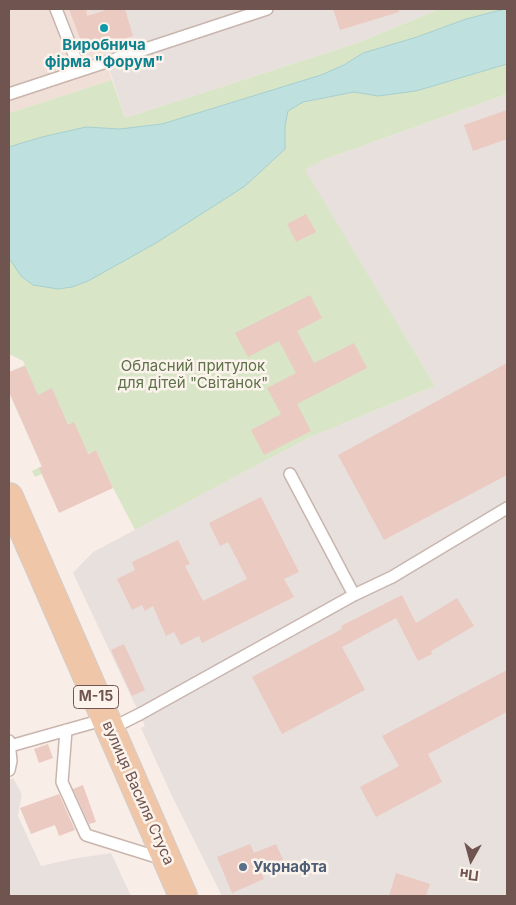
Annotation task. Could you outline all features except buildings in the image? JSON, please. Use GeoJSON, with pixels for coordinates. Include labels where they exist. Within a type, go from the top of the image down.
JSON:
{"type":"FeatureCollection","features":[{"type":"Feature","properties":{"kind":"main road","name":"вулиця Василя Стуса"},"geometry":{"type":"LineString","coordinates":[[9,497],[183,896]]}},
{"type":"Feature","properties":{"kind":"lane"},"geometry":{"type":"LineString","coordinates":[[56,9],[80,70]]}},
{"type":"Feature","properties":{"kind":"lane"},"geometry":{"type":"LineString","coordinates":[[9,94],[267,9]]}},
{"type":"Feature","properties":{"kind":"lane"},"geometry":{"type":"LineString","coordinates":[[290,474],[354,595]]}},
{"type":"Feature","properties":{"kind":"lane"},"geometry":{"type":"LineString","coordinates":[[9,770],[11,762],[10,744],[66,730],[108,724],[140,714],[354,595],[392,577],[507,508]]}},
{"type":"Feature","properties":{"kind":"lane"},"geometry":{"type":"LineString","coordinates":[[66,730],[62,782],[86,835],[168,861]]}},
{"type":"Feature","properties":{"kind":"shaded area"},"geometry":{"type":"Polygon","coordinates":[[[9,9],[90,9],[112,80],[9,113],[9,9]]]}},
{"type":"Feature","properties":{"kind":"shaded area"},"geometry":{"type":"Polygon","coordinates":[[[90,9],[439,9],[357,43],[125,118],[90,9]]]}},
{"type":"Feature","properties":{"kind":"shaded area"},"geometry":{"type":"Polygon","coordinates":[[[507,94],[507,896],[222,896],[171,794],[141,728],[145,726],[73,573],[93,552],[310,437],[435,386],[304,170],[323,160],[507,94]]]}},
{"type":"Feature","properties":{"kind":"shaded area"},"geometry":{"type":"Polygon","coordinates":[[[13,778],[22,794],[18,816],[41,866],[111,853],[131,896],[9,896],[9,780],[13,778]]]}},
{"type":"Feature","properties":{"kind":"green space","name":"Обласний притулок для дітей \"Світанок\""},"geometry":{"type":"Polygon","coordinates":[[[439,9],[507,9],[507,94],[323,160],[305,170],[435,386],[310,437],[135,530],[96,450],[35,477],[32,471],[42,466],[9,392],[9,372],[25,365],[23,361],[9,354],[9,113],[112,80],[125,118],[357,43],[439,9]]]}},
{"type":"Feature","properties":{"kind":"water"},"geometry":{"type":"Polygon","coordinates":[[[507,9],[507,64],[416,91],[378,96],[354,92],[303,102],[288,111],[285,126],[285,149],[245,186],[156,243],[88,281],[72,287],[58,289],[33,285],[21,276],[9,258],[9,148],[12,146],[86,127],[120,129],[162,124],[321,75],[344,65],[363,53],[417,37],[466,19],[507,9]]]}},
{"type":"Feature","properties":{"kind":"place","name":"Виробнича фірма \"Форум\""},"geometry":{"type":"Point","coordinates":[104,28]}},
{"type":"Feature","properties":{"kind":"place","name":"Укрнафта"},"geometry":{"type":"Point","coordinates":[243,867]}}]}
